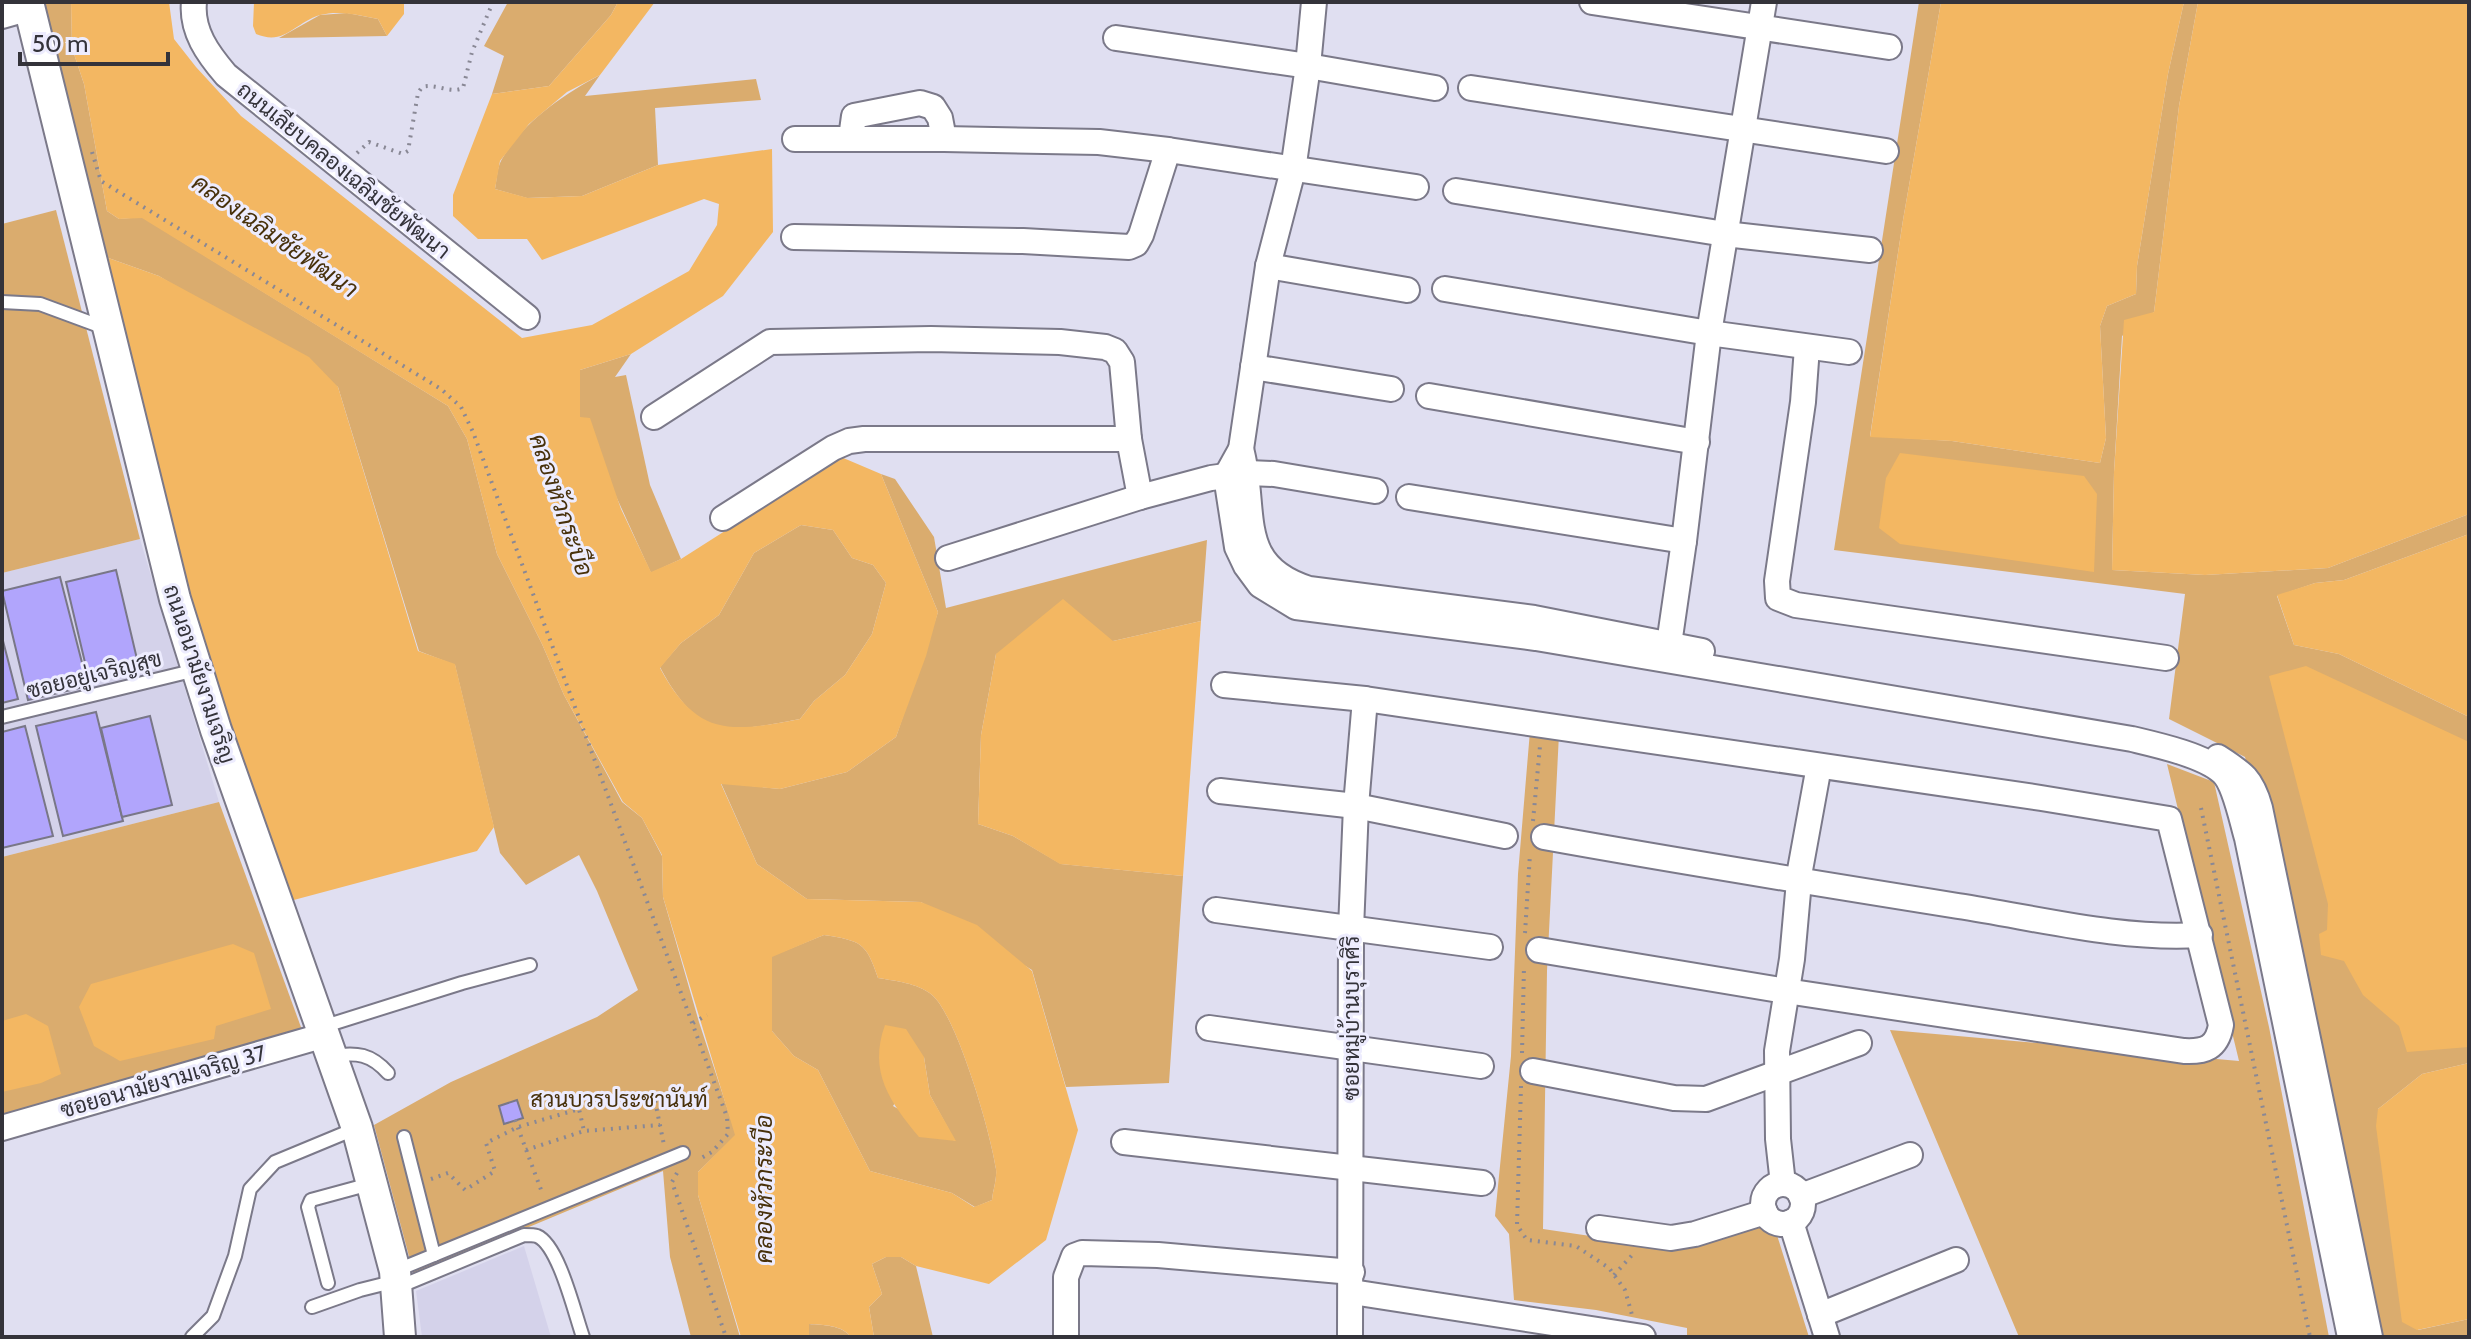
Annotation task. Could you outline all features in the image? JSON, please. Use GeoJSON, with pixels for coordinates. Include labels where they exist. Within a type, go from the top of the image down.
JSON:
{"type":"FeatureCollection","features":[{"type":"Feature","properties":{"kind":"street","name":"ถนนเลียบคลองเฉลิมชัยพัฒนา"},"geometry":{"type":"LineString","coordinates":[[194,2],[193,17],[206,51],[226,75],[527,317]]}},
{"type":"Feature","properties":{"kind":"street"},"geometry":{"type":"LineString","coordinates":[[1314,2],[1293,170],[1268,266],[1237,474],[1234,533],[1246,566],[1260,585],[1285,602],[1307,599],[1440,616],[1536,638],[1668,652],[2132,739],[2204,761],[2223,772],[2247,838],[2343,1254],[2370,1337]]}},
{"type":"Feature","properties":{"kind":"street"},"geometry":{"type":"LineString","coordinates":[[1592,2],[1889,47]]}},
{"type":"Feature","properties":{"kind":"street"},"geometry":{"type":"LineString","coordinates":[[1668,652],[1709,333],[1764,2]]}},
{"type":"Feature","properties":{"kind":"street","name":"ถนนอนามัยงามเจริญ"},"geometry":{"type":"LineString","coordinates":[[20,9],[108,329],[175,599],[196,670],[357,1128],[373,1183],[396,1280],[400,1337]]}},
{"type":"Feature","properties":{"kind":"street"},"geometry":{"type":"LineString","coordinates":[[1116,38],[1435,88]]}},
{"type":"Feature","properties":{"kind":"street"},"geometry":{"type":"LineString","coordinates":[[1471,88],[1886,151]]}},
{"type":"Feature","properties":{"kind":"street"},"geometry":{"type":"LineString","coordinates":[[851,138],[854,116],[920,103],[933,107],[940,118],[944,139]]}},
{"type":"Feature","properties":{"kind":"street"},"geometry":{"type":"LineString","coordinates":[[795,139],[1099,142],[1416,187]]}},
{"type":"Feature","properties":{"kind":"street"},"geometry":{"type":"LineString","coordinates":[[794,237],[1023,241],[1129,247],[1136,244],[1141,235],[1168,150]]}},
{"type":"Feature","properties":{"kind":"street"},"geometry":{"type":"LineString","coordinates":[[1456,191],[1725,234],[1870,250]]}},
{"type":"Feature","properties":{"kind":"street"},"geometry":{"type":"LineString","coordinates":[[1268,266],[1407,290]]}},
{"type":"Feature","properties":{"kind":"street"},"geometry":{"type":"LineString","coordinates":[[1445,289],[1709,333],[1849,352]]}},
{"type":"Feature","properties":{"kind":"street"},"geometry":{"type":"LineString","coordinates":[[654,417],[770,342],[931,339],[1060,342],[1105,347],[1115,351],[1122,362],[1129,439],[1140,497]]}},
{"type":"Feature","properties":{"kind":"street"},"geometry":{"type":"LineString","coordinates":[[1807,347],[1803,402],[1777,581],[1778,598],[1796,605],[2166,658]]}},
{"type":"Feature","properties":{"kind":"street"},"geometry":{"type":"LineString","coordinates":[[1253,367],[1391,389]]}},
{"type":"Feature","properties":{"kind":"street"},"geometry":{"type":"LineString","coordinates":[[1429,396],[1697,442]]}},
{"type":"Feature","properties":{"kind":"street"},"geometry":{"type":"LineString","coordinates":[[723,518],[849,441],[1129,439]]}},
{"type":"Feature","properties":{"kind":"street"},"geometry":{"type":"LineString","coordinates":[[948,558],[1140,497],[1237,474],[1274,474],[1375,491]]}},
{"type":"Feature","properties":{"kind":"street"},"geometry":{"type":"LineString","coordinates":[[1409,497],[1684,541]]}},
{"type":"Feature","properties":{"kind":"street"},"geometry":{"type":"LineString","coordinates":[[1224,685],[1365,699],[2169,819],[2221,1025],[2219,1037],[2202,1052],[1786,991],[1539,950]]}},
{"type":"Feature","properties":{"kind":"street","name":"ซอยหมู่บ้านบุราศิริ"},"geometry":{"type":"LineString","coordinates":[[1350,1337],[1351,929],[1356,806],[1365,699]]}},
{"type":"Feature","properties":{"kind":"street"},"geometry":{"type":"LineString","coordinates":[[1819,766],[1799,882],[1777,1051],[1778,1139],[1792,1190],[1802,1211],[1791,1222],[1776,1222],[1765,1212],[1765,1197],[1769,1190],[1792,1190],[1910,1155]]}},
{"type":"Feature","properties":{"kind":"street"},"geometry":{"type":"LineString","coordinates":[[1220,791],[1356,806],[1505,836]]}},
{"type":"Feature","properties":{"kind":"street"},"geometry":{"type":"LineString","coordinates":[[1544,837],[1799,882],[2103,929],[2173,937],[2200,935]]}},
{"type":"Feature","properties":{"kind":"street"},"geometry":{"type":"LineString","coordinates":[[1216,910],[1490,947]]}},
{"type":"Feature","properties":{"kind":"street"},"geometry":{"type":"LineString","coordinates":[[1209,1028],[1481,1066]]}},
{"type":"Feature","properties":{"kind":"street","name":"ซอยอนามัยงามเจริญ 37"},"geometry":{"type":"LineString","coordinates":[[2,1128],[326,1039]]}},
{"type":"Feature","properties":{"kind":"street"},"geometry":{"type":"LineString","coordinates":[[1533,1071],[1674,1098],[1706,1099],[1859,1043]]}},
{"type":"Feature","properties":{"kind":"street"},"geometry":{"type":"LineString","coordinates":[[1124,1142],[1482,1183]]}},
{"type":"Feature","properties":{"kind":"street"},"geometry":{"type":"LineString","coordinates":[[1599,1228],[1671,1238],[1695,1234],[1765,1212]]}},
{"type":"Feature","properties":{"kind":"street"},"geometry":{"type":"LineString","coordinates":[[1791,1222],[1824,1326],[1956,1260]]}},
{"type":"Feature","properties":{"kind":"street"},"geometry":{"type":"LineString","coordinates":[[1066,1337],[1066,1277],[1074,1256],[1082,1253],[1158,1255],[1352,1282],[1643,1337]]}},
{"type":"Feature","properties":{"kind":"street"},"geometry":{"type":"LineString","coordinates":[[2343,1254],[2350,1337]]}},
{"type":"Feature","properties":{"kind":"lane"},"geometry":{"type":"LineString","coordinates":[[2,302],[40,304],[108,329]]}},
{"type":"Feature","properties":{"kind":"lane","name":"ซอยอยู่เจริญสุข"},"geometry":{"type":"LineString","coordinates":[[2,717],[196,670]]}},
{"type":"Feature","properties":{"kind":"lane"},"geometry":{"type":"LineString","coordinates":[[326,1039],[462,983],[530,965]]}},
{"type":"Feature","properties":{"kind":"lane"},"geometry":{"type":"LineString","coordinates":[[326,1039],[369,1056],[388,1073]]}},
{"type":"Feature","properties":{"kind":"lane"},"geometry":{"type":"LineString","coordinates":[[192,1337],[213,1316],[235,1256],[250,1189],[275,1162],[357,1128]]}},
{"type":"Feature","properties":{"kind":"lane"},"geometry":{"type":"LineString","coordinates":[[404,1137],[434,1255]]}},
{"type":"Feature","properties":{"kind":"lane"},"geometry":{"type":"LineString","coordinates":[[396,1280],[434,1255],[683,1153]]}},
{"type":"Feature","properties":{"kind":"lane"},"geometry":{"type":"LineString","coordinates":[[328,1283],[308,1207],[311,1200],[373,1183]]}},
{"type":"Feature","properties":{"kind":"lane"},"geometry":{"type":"LineString","coordinates":[[312,1307],[524,1235],[536,1235],[546,1242],[556,1258],[583,1337]]}},
{"type":"Feature","properties":{"kind":"path"},"geometry":{"type":"LineString","coordinates":[[341,169],[369,142],[403,154],[408,151],[418,93],[422,87],[429,85],[458,91],[463,88],[472,52],[493,2]]}},
{"type":"Feature","properties":{"kind":"path"},"geometry":{"type":"LineString","coordinates":[[89,140],[101,181],[441,389],[461,407],[473,432],[727,1117],[728,1134],[712,1152],[678,1171],[672,1182],[726,1337]]}},
{"type":"Feature","properties":{"kind":"path"},"geometry":{"type":"LineString","coordinates":[[2201,808],[2310,1337]]}},
{"type":"Feature","properties":{"kind":"path"},"geometry":{"type":"LineString","coordinates":[[693,1023],[707,1015]]}},
{"type":"Feature","properties":{"kind":"path"},"geometry":{"type":"LineString","coordinates":[[655,1101],[667,1159],[678,1171]]}},
{"type":"Feature","properties":{"kind":"path"},"geometry":{"type":"LineString","coordinates":[[416,1184],[448,1173],[465,1190],[495,1171],[486,1143],[518,1127],[579,1109],[584,1131]]}},
{"type":"Feature","properties":{"kind":"path"},"geometry":{"type":"LineString","coordinates":[[515,1120],[547,1209]]}},
{"type":"Feature","properties":{"kind":"path"},"geometry":{"type":"LineString","coordinates":[[526,1150],[584,1131],[660,1125]]}},
{"type":"Feature","properties":{"kind":"shaded area"},"geometry":{"type":"Polygon","coordinates":[[[140,539],[219,802],[2,857],[2,573],[140,539]]]}},
{"type":"Feature","properties":{"kind":"shaded area"},"geometry":{"type":"Polygon","coordinates":[[[524,1246],[551,1337],[422,1337],[416,1291],[524,1246]]]}},
{"type":"Feature","properties":{"kind":"green space","name":"สวนบวรประชานันท์"},"geometry":{"type":"Polygon","coordinates":[[[38,2],[71,2],[72,48],[84,84],[107,211],[119,219],[142,217],[448,406],[467,439],[497,554],[564,695],[622,802],[642,818],[662,856],[663,897],[736,1135],[698,1172],[698,1195],[740,1337],[691,1337],[670,1257],[663,1171],[414,1275],[374,1125],[451,1082],[597,1017],[638,990],[579,855],[526,885],[500,853],[455,665],[419,651],[338,387],[159,276],[100,255],[38,2]]]}},
{"type":"Feature","properties":{"kind":"green space"},"geometry":{"type":"Polygon","coordinates":[[[508,2],[618,2],[611,15],[549,86],[492,94],[504,56],[484,46],[508,2]]]}},
{"type":"Feature","properties":{"kind":"green space"},"geometry":{"type":"Polygon","coordinates":[[[1919,2],[1941,2],[1870,436],[1952,441],[2100,463],[2106,438],[2100,326],[2107,306],[2136,294],[2137,266],[2168,74],[2184,2],[2198,2],[2179,106],[2154,312],[2122,336],[2112,570],[2205,575],[2328,568],[2469,514],[2469,534],[2344,580],[2315,583],[2277,596],[2294,645],[2339,654],[2469,717],[2469,1063],[2422,1074],[2378,1109],[2418,1330],[2469,1319],[2469,1337],[2379,1337],[2318,1044],[2245,757],[2169,719],[2185,594],[1834,550],[1919,2]]]}},
{"type":"Feature","properties":{"kind":"green space"},"geometry":{"type":"Polygon","coordinates":[[[347,13],[378,19],[387,36],[279,38],[320,15],[347,13]]]}},
{"type":"Feature","properties":{"kind":"green space"},"geometry":{"type":"Polygon","coordinates":[[[600,75],[585,96],[756,79],[761,100],[655,108],[658,165],[582,196],[527,198],[495,189],[500,162],[521,133],[559,100],[600,75]]]}},
{"type":"Feature","properties":{"kind":"green space"},"geometry":{"type":"Polygon","coordinates":[[[56,210],[140,539],[2,573],[2,224],[56,210]]]}},
{"type":"Feature","properties":{"kind":"green space"},"geometry":{"type":"Polygon","coordinates":[[[631,354],[615,377],[626,375],[650,485],[681,559],[651,573],[580,417],[580,370],[631,354]]]}},
{"type":"Feature","properties":{"kind":"green space"},"geometry":{"type":"Polygon","coordinates":[[[881,474],[895,479],[934,537],[946,608],[1207,540],[1201,621],[1113,641],[996,654],[981,735],[978,824],[1013,836],[1061,864],[1183,876],[1169,1083],[1066,1087],[1032,970],[921,902],[807,899],[757,864],[721,783],[780,789],[847,772],[896,737],[938,612],[881,474]]]}},
{"type":"Feature","properties":{"kind":"green space"},"geometry":{"type":"Polygon","coordinates":[[[801,525],[833,530],[852,558],[873,565],[886,583],[872,634],[845,675],[814,701],[800,719],[738,728],[710,724],[684,704],[660,667],[681,643],[719,615],[754,553],[801,525]]]}},
{"type":"Feature","properties":{"kind":"green space"},"geometry":{"type":"Polygon","coordinates":[[[1530,731],[1559,734],[1547,971],[1543,1229],[1658,1246],[1758,1224],[1776,1232],[1809,1337],[1687,1337],[1687,1328],[1596,1310],[1514,1300],[1509,1234],[1495,1216],[1511,1056],[1518,874],[1530,731]]]}},
{"type":"Feature","properties":{"kind":"green space"},"geometry":{"type":"Polygon","coordinates":[[[2167,764],[2214,782],[2269,1027],[2329,1337],[2019,1337],[1890,1030],[2239,1061],[2167,764]]]}},
{"type":"Feature","properties":{"kind":"green space"},"geometry":{"type":"Polygon","coordinates":[[[219,802],[302,1030],[2,1118],[2,857],[219,802]]]}},
{"type":"Feature","properties":{"kind":"green space"},"geometry":{"type":"Polygon","coordinates":[[[824,935],[846,939],[865,950],[878,978],[913,985],[932,995],[952,1026],[980,1104],[996,1169],[992,1200],[975,1207],[952,1193],[870,1171],[818,1070],[794,1056],[772,1031],[772,956],[824,935]],[[924,1057],[893,1106],[955,1141],[930,1095],[924,1057]]]}},
{"type":"Feature","properties":{"kind":"green space"},"geometry":{"type":"Polygon","coordinates":[[[886,1257],[901,1257],[916,1266],[933,1337],[874,1337],[869,1307],[882,1294],[872,1264],[886,1257]]]}},
{"type":"Feature","properties":{"kind":"green space"},"geometry":{"type":"Polygon","coordinates":[[[809,1324],[837,1328],[851,1337],[809,1337],[809,1324]]]}},
{"type":"Feature","properties":{"kind":"water"},"geometry":{"type":"Polygon","coordinates":[[[71,2],[169,2],[174,39],[241,116],[522,338],[592,325],[689,271],[717,225],[719,204],[704,199],[542,260],[527,239],[478,239],[453,216],[453,195],[492,94],[549,86],[611,15],[618,2],[655,2],[600,75],[567,92],[529,124],[500,161],[495,189],[528,198],[582,196],[658,165],[772,149],[773,232],[723,296],[631,354],[580,370],[580,417],[590,418],[621,509],[651,572],[681,559],[841,457],[881,474],[938,612],[926,656],[896,737],[847,772],[780,789],[721,784],[757,864],[807,899],[921,902],[977,925],[1032,971],[1078,1130],[1046,1240],[989,1284],[916,1266],[901,1257],[886,1257],[872,1264],[882,1294],[869,1307],[874,1337],[851,1337],[838,1328],[809,1324],[809,1337],[741,1337],[698,1195],[698,1172],[735,1135],[663,897],[662,855],[642,818],[623,802],[564,695],[497,554],[467,439],[448,406],[142,218],[119,219],[107,211],[84,84],[72,48],[71,2]],[[801,525],[754,553],[719,615],[681,643],[660,668],[688,707],[718,725],[754,726],[800,719],[814,701],[845,675],[872,634],[886,583],[873,565],[852,558],[833,530],[801,525]],[[824,935],[772,957],[772,1031],[794,1056],[818,1070],[870,1171],[952,1193],[974,1207],[992,1200],[996,1169],[987,1130],[972,1077],[942,1007],[932,995],[920,988],[878,978],[870,957],[860,945],[824,935]]]}},
{"type":"Feature","properties":{"kind":"water"},"geometry":{"type":"Polygon","coordinates":[[[254,2],[404,2],[404,14],[387,36],[378,19],[334,13],[320,15],[282,35],[266,37],[256,34],[253,26],[254,2]]]}},
{"type":"Feature","properties":{"kind":"water"},"geometry":{"type":"Polygon","coordinates":[[[1941,2],[2184,2],[2168,74],[2137,266],[2136,294],[2107,306],[2100,326],[2106,438],[2100,463],[1952,441],[1870,437],[1941,2]]]}},
{"type":"Feature","properties":{"kind":"water"},"geometry":{"type":"Polygon","coordinates":[[[2198,2],[2469,2],[2469,514],[2328,568],[2205,575],[2112,570],[2114,472],[2124,320],[2154,312],[2179,106],[2198,2]]]}},
{"type":"Feature","properties":{"kind":"water"},"geometry":{"type":"Polygon","coordinates":[[[100,255],[159,276],[309,357],[338,387],[418,651],[455,664],[494,827],[477,851],[290,901],[203,655],[100,255]]]}},
{"type":"Feature","properties":{"kind":"water"},"geometry":{"type":"Polygon","coordinates":[[[1900,453],[2084,476],[2097,494],[2094,572],[1900,544],[1879,528],[1886,478],[1900,453]]]}},
{"type":"Feature","properties":{"kind":"water"},"geometry":{"type":"Polygon","coordinates":[[[2469,534],[2469,717],[2339,654],[2294,645],[2277,595],[2315,583],[2344,580],[2469,534]]]}},
{"type":"Feature","properties":{"kind":"water"},"geometry":{"type":"Polygon","coordinates":[[[1063,599],[1113,641],[1201,621],[1183,876],[1060,864],[1013,836],[978,824],[981,735],[996,654],[1063,599]]]}},
{"type":"Feature","properties":{"kind":"water"},"geometry":{"type":"Polygon","coordinates":[[[2306,666],[2469,742],[2469,1047],[2407,1052],[2399,1026],[2363,995],[2344,961],[2321,955],[2319,934],[2327,930],[2328,904],[2269,676],[2306,666]]]}},
{"type":"Feature","properties":{"kind":"water"},"geometry":{"type":"Polygon","coordinates":[[[233,944],[254,953],[271,1009],[216,1026],[214,1039],[120,1061],[94,1046],[79,1007],[91,984],[233,944]]]}},
{"type":"Feature","properties":{"kind":"water"},"geometry":{"type":"Polygon","coordinates":[[[26,1014],[48,1026],[61,1074],[41,1083],[2,1092],[2,1021],[26,1014]]]}},
{"type":"Feature","properties":{"kind":"water"},"geometry":{"type":"Polygon","coordinates":[[[885,1025],[906,1029],[924,1057],[930,1095],[956,1141],[919,1137],[891,1099],[879,1057],[885,1025]]]}},
{"type":"Feature","properties":{"kind":"water"},"geometry":{"type":"Polygon","coordinates":[[[2469,1063],[2469,1319],[2417,1330],[2402,1322],[2376,1126],[2378,1109],[2422,1074],[2469,1063]]]}},
{"type":"Feature","properties":{"kind":"building"},"geometry":{"type":"Polygon","coordinates":[[[116,570],[137,659],[87,671],[66,582],[116,570]]]}},
{"type":"Feature","properties":{"kind":"building"},"geometry":{"type":"Polygon","coordinates":[[[60,577],[88,686],[28,700],[2,591],[60,577]]]}},
{"type":"Feature","properties":{"kind":"building"},"geometry":{"type":"Polygon","coordinates":[[[2,637],[18,699],[2,703],[2,637]]]}},
{"type":"Feature","properties":{"kind":"building"},"geometry":{"type":"Polygon","coordinates":[[[96,712],[123,821],[63,836],[36,726],[96,712]]]}},
{"type":"Feature","properties":{"kind":"building"},"geometry":{"type":"Polygon","coordinates":[[[150,716],[172,805],[122,817],[101,728],[150,716]]]}},
{"type":"Feature","properties":{"kind":"building"},"geometry":{"type":"Polygon","coordinates":[[[25,726],[53,836],[2,848],[2,732],[25,726]]]}},
{"type":"Feature","properties":{"kind":"building"},"geometry":{"type":"Polygon","coordinates":[[[517,1100],[523,1118],[504,1124],[499,1106],[517,1100]]]}},
{"type":"Feature","properties":{"kind":"water label","name":"คลองเฉลิมชัยพัฒนา"},"geometry":{"type":"Point","coordinates":[275,236]}},
{"type":"Feature","properties":{"kind":"water label","name":"คลองหัวกระบือ"},"geometry":{"type":"Point","coordinates":[561,505]}},
{"type":"Feature","properties":{"kind":"water label","name":"คลองหัวกระบือ"},"geometry":{"type":"Point","coordinates":[764,1189]}}]}
